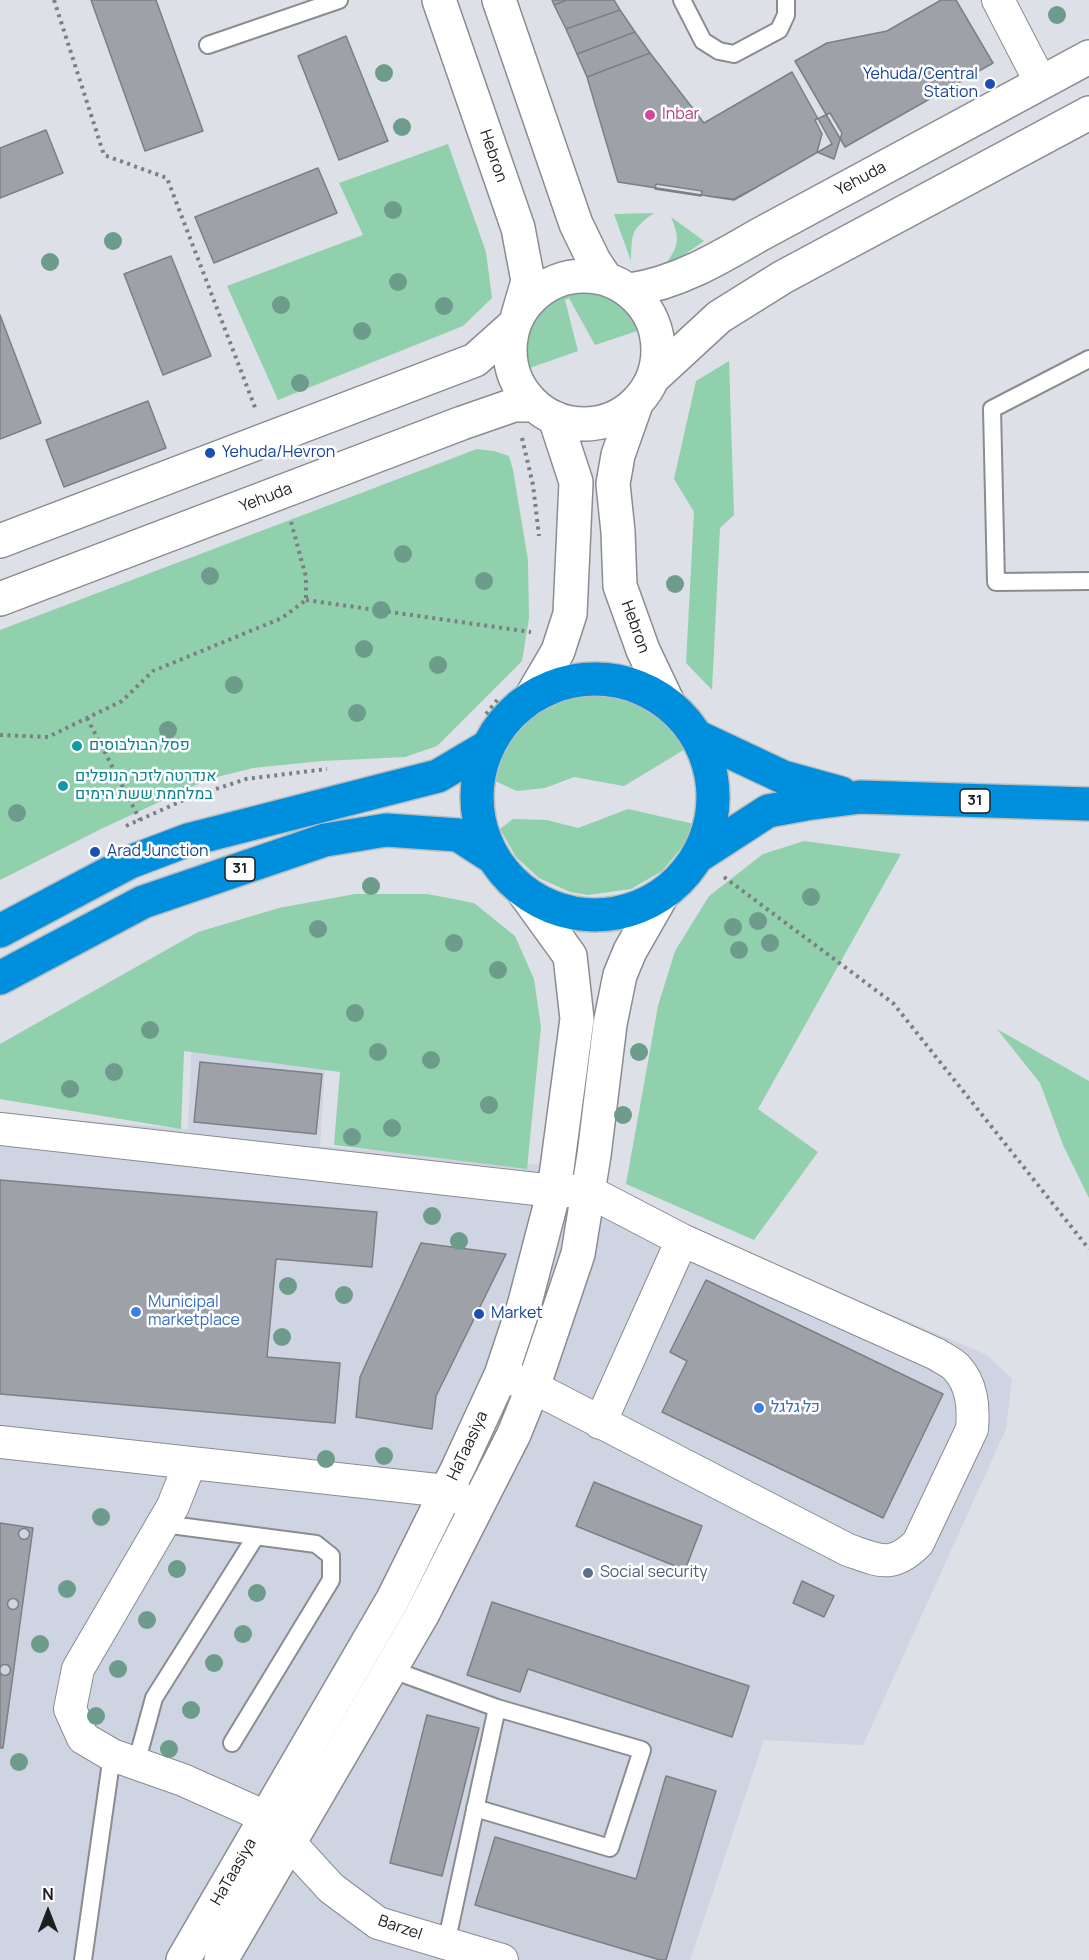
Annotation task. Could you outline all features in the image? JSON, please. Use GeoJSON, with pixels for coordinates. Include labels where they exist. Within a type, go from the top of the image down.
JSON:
{"type":"FeatureCollection","features":[{"type":"Feature","properties":{"kind":"highway","name":"31"},"geometry":{"type":"LineString","coordinates":[[0,931],[130,862],[178,844],[438,776],[485,733],[505,720],[517,697],[586,680],[615,681],[644,690],[669,705],[696,736],[709,765],[713,797],[709,828],[697,857],[681,878],[662,895],[629,911],[592,915],[555,909],[523,891],[492,857],[478,821],[477,783],[485,733]]}},
{"type":"Feature","properties":{"kind":"highway","name":"31"},"geometry":{"type":"LineString","coordinates":[[696,736],[783,777],[860,797]]}},
{"type":"Feature","properties":{"kind":"highway","name":"31"},"geometry":{"type":"LineString","coordinates":[[697,857],[768,811],[860,797],[1089,804]]}},
{"type":"Feature","properties":{"kind":"highway","name":"31"},"geometry":{"type":"LineString","coordinates":[[0,978],[142,902],[325,840],[386,830],[458,835],[492,857]]}},
{"type":"Feature","properties":{"kind":"street","name":"Hebron"},"geometry":{"type":"LineString","coordinates":[[439,0],[518,228],[528,281],[516,320]]}},
{"type":"Feature","properties":{"kind":"street"},"geometry":{"type":"LineString","coordinates":[[499,0],[576,224],[594,261],[643,304],[653,320],[658,339],[659,358],[645,390]]}},
{"type":"Feature","properties":{"kind":"street"},"geometry":{"type":"LineString","coordinates":[[998,0],[1041,83]]}},
{"type":"Feature","properties":{"kind":"street","name":"Yehuda"},"geometry":{"type":"LineString","coordinates":[[618,284],[652,287],[721,257],[1089,57]]}},
{"type":"Feature","properties":{"kind":"street"},"geometry":{"type":"LineString","coordinates":[[534,409],[576,424],[598,423],[618,416],[719,317],[748,298],[1089,113]]}},
{"type":"Feature","properties":{"kind":"street"},"geometry":{"type":"LineString","coordinates":[[0,541],[475,360],[516,320],[530,298],[546,286],[565,278],[586,275],[618,284]]}},
{"type":"Feature","properties":{"kind":"street"},"geometry":{"type":"LineString","coordinates":[[516,320],[510,346],[511,368],[520,388],[576,482],[570,614],[558,651],[517,697]]}},
{"type":"Feature","properties":{"kind":"street","name":"Hebron"},"geometry":{"type":"LineString","coordinates":[[645,390],[618,455],[613,484],[620,586],[643,650],[669,705]]}},
{"type":"Feature","properties":{"kind":"street","name":"Yehuda"},"geometry":{"type":"LineString","coordinates":[[0,599],[283,491],[534,409]]}},
{"type":"Feature","properties":{"kind":"street","name":"HaTaasiya"},"geometry":{"type":"LineString","coordinates":[[183,1960],[393,1599],[501,1375],[537,1261],[554,1191],[577,1019],[570,956],[523,891]]}},
{"type":"Feature","properties":{"kind":"street","name":"HaTaasiya"},"geometry":{"type":"LineString","coordinates":[[221,1960],[422,1615],[514,1434],[533,1387],[578,1254],[610,1024],[620,975],[630,951],[662,895]]}},
{"type":"Feature","properties":{"kind":"street"},"geometry":{"type":"LineString","coordinates":[[0,1129],[554,1191],[588,1191],[681,1240],[936,1354],[955,1366],[968,1385],[974,1410],[972,1429],[918,1543],[905,1556],[881,1561],[848,1550],[533,1387],[501,1375]]}},
{"type":"Feature","properties":{"kind":"street"},"geometry":{"type":"LineString","coordinates":[[600,1423],[681,1240]]}},
{"type":"Feature","properties":{"kind":"street"},"geometry":{"type":"LineString","coordinates":[[0,1442],[446,1491],[477,1505]]}},
{"type":"Feature","properties":{"kind":"street"},"geometry":{"type":"LineString","coordinates":[[190,1463],[173,1506],[78,1669],[70,1709],[83,1738],[124,1759],[183,1780],[266,1817]]}},
{"type":"Feature","properties":{"kind":"street","name":"Barzel"},"geometry":{"type":"LineString","coordinates":[[266,1817],[331,1888],[378,1923],[502,1960]]}},
{"type":"Feature","properties":{"kind":"lane"},"geometry":{"type":"LineString","coordinates":[[208,45],[339,0]]}},
{"type":"Feature","properties":{"kind":"lane"},"geometry":{"type":"LineString","coordinates":[[682,0],[703,41],[719,51],[734,54],[779,30],[786,15],[786,0]]}},
{"type":"Feature","properties":{"kind":"lane"},"geometry":{"type":"LineString","coordinates":[[1089,359],[992,409],[996,582],[1089,581]]}},
{"type":"Feature","properties":{"kind":"lane"},"geometry":{"type":"LineString","coordinates":[[162,1524],[316,1544],[331,1556],[331,1580],[232,1743]]}},
{"type":"Feature","properties":{"kind":"lane"},"geometry":{"type":"LineString","coordinates":[[83,1960],[124,1759],[154,1698],[256,1536]]}},
{"type":"Feature","properties":{"kind":"lane"},"geometry":{"type":"LineString","coordinates":[[390,1669],[497,1708],[642,1750],[610,1848],[475,1808]]}},
{"type":"Feature","properties":{"kind":"lane"},"geometry":{"type":"LineString","coordinates":[[446,1944],[497,1708]]}},
{"type":"Feature","properties":{"kind":"path"},"geometry":{"type":"LineString","coordinates":[[54,0],[104,155],[167,178],[267,439]]}},
{"type":"Feature","properties":{"kind":"path"},"geometry":{"type":"LineString","coordinates":[[534,409],[533,485],[539,538]]}},
{"type":"Feature","properties":{"kind":"path"},"geometry":{"type":"LineString","coordinates":[[283,491],[306,577],[306,600]]}},
{"type":"Feature","properties":{"kind":"path"},"geometry":{"type":"LineString","coordinates":[[0,735],[48,737],[122,701],[153,671],[282,618],[306,600],[540,633]]}},
{"type":"Feature","properties":{"kind":"path"},"geometry":{"type":"LineString","coordinates":[[485,733],[517,697]]}},
{"type":"Feature","properties":{"kind":"path"},"geometry":{"type":"LineString","coordinates":[[87,718],[140,820]]}},
{"type":"Feature","properties":{"kind":"path"},"geometry":{"type":"LineString","coordinates":[[123,828],[186,799],[246,779],[332,769]]}},
{"type":"Feature","properties":{"kind":"path"},"geometry":{"type":"LineString","coordinates":[[697,857],[893,1003],[1089,1249]]}},
{"type":"Feature","properties":{"kind":"shaded area"},"geometry":{"type":"Polygon","coordinates":[[[192,1038],[326,1051],[320,1146],[541,1165],[987,1355],[1012,1379],[1006,1429],[863,1745],[764,1740],[690,1960],[0,1960],[0,1114],[188,1129],[192,1038]]]}},
{"type":"Feature","properties":{"kind":"green space"},"geometry":{"type":"Polygon","coordinates":[[[448,144],[486,252],[492,298],[463,326],[278,400],[227,286],[363,235],[339,183],[448,144]]]}},
{"type":"Feature","properties":{"kind":"green space"},"geometry":{"type":"Polygon","coordinates":[[[654,213],[640,224],[634,233],[631,261],[614,214],[654,213]]]}},
{"type":"Feature","properties":{"kind":"green space"},"geometry":{"type":"Polygon","coordinates":[[[671,217],[704,241],[662,270],[677,240],[671,217]]]}},
{"type":"Feature","properties":{"kind":"green space"},"geometry":{"type":"Polygon","coordinates":[[[573,290],[596,292],[614,298],[629,310],[643,329],[595,345],[569,298],[565,300],[578,351],[524,370],[523,341],[531,319],[547,303],[573,290]]]}},
{"type":"Feature","properties":{"kind":"green space"},"geometry":{"type":"Polygon","coordinates":[[[729,361],[734,515],[720,528],[712,690],[686,663],[694,512],[674,479],[696,381],[729,361]]]}},
{"type":"Feature","properties":{"kind":"green space"},"geometry":{"type":"Polygon","coordinates":[[[477,449],[509,456],[528,560],[529,618],[522,661],[437,746],[405,757],[322,761],[253,768],[209,779],[103,828],[0,880],[0,630],[477,449]]]}},
{"type":"Feature","properties":{"kind":"green space"},"geometry":{"type":"Polygon","coordinates":[[[607,693],[630,699],[666,721],[687,748],[624,786],[574,777],[545,788],[517,791],[495,781],[504,751],[526,722],[557,701],[570,696],[607,693]]]}},
{"type":"Feature","properties":{"kind":"green space"},"geometry":{"type":"Polygon","coordinates":[[[628,809],[694,824],[687,841],[662,871],[631,889],[588,895],[570,892],[539,878],[516,857],[500,829],[513,819],[547,820],[578,828],[628,809]]]}},
{"type":"Feature","properties":{"kind":"green space"},"geometry":{"type":"Polygon","coordinates":[[[804,841],[901,854],[758,1109],[818,1152],[754,1240],[626,1184],[658,1006],[675,951],[709,896],[763,854],[804,841]]]}},
{"type":"Feature","properties":{"kind":"green space"},"geometry":{"type":"Polygon","coordinates":[[[355,894],[427,894],[474,903],[515,936],[534,979],[541,1027],[527,1169],[334,1145],[340,1072],[184,1051],[181,1129],[0,1099],[0,1044],[198,932],[279,908],[355,894]]]}},
{"type":"Feature","properties":{"kind":"green space"},"geometry":{"type":"Polygon","coordinates":[[[997,1029],[1089,1081],[1089,1198],[1063,1145],[1040,1083],[997,1029]]]}},
{"type":"Feature","properties":{"kind":"building"},"geometry":{"type":"Polygon","coordinates":[[[91,0],[156,0],[203,131],[145,151],[91,0]]]}},
{"type":"Feature","properties":{"kind":"building"},"geometry":{"type":"Polygon","coordinates":[[[552,0],[567,0],[554,5],[552,0]]]}},
{"type":"Feature","properties":{"kind":"building"},"geometry":{"type":"Polygon","coordinates":[[[567,0],[614,0],[620,10],[566,29],[554,5],[567,0]]]}},
{"type":"Feature","properties":{"kind":"building"},"geometry":{"type":"Polygon","coordinates":[[[941,0],[956,0],[993,63],[845,147],[795,61],[827,43],[887,31],[941,0]]]}},
{"type":"Feature","properties":{"kind":"building"},"geometry":{"type":"Polygon","coordinates":[[[620,10],[635,32],[577,54],[566,29],[620,10]]]}},
{"type":"Feature","properties":{"kind":"building"},"geometry":{"type":"Polygon","coordinates":[[[635,32],[650,53],[587,77],[577,54],[635,32]]]}},
{"type":"Feature","properties":{"kind":"building"},"geometry":{"type":"Polygon","coordinates":[[[346,36],[388,141],[339,160],[298,56],[346,36]]]}},
{"type":"Feature","properties":{"kind":"building"},"geometry":{"type":"Polygon","coordinates":[[[650,53],[704,123],[792,72],[832,144],[734,200],[618,182],[587,77],[650,53]]]}},
{"type":"Feature","properties":{"kind":"building"},"geometry":{"type":"Polygon","coordinates":[[[830,113],[842,133],[834,159],[817,152],[822,134],[815,120],[830,113]]]}},
{"type":"Feature","properties":{"kind":"building"},"geometry":{"type":"Polygon","coordinates":[[[46,130],[63,173],[0,198],[0,148],[46,130]]]}},
{"type":"Feature","properties":{"kind":"building"},"geometry":{"type":"Polygon","coordinates":[[[318,168],[337,213],[214,263],[195,217],[318,168]]]}},
{"type":"Feature","properties":{"kind":"building"},"geometry":{"type":"Polygon","coordinates":[[[656,184],[702,191],[701,196],[655,189],[656,184]]]}},
{"type":"Feature","properties":{"kind":"building"},"geometry":{"type":"Polygon","coordinates":[[[757,187],[734,200],[707,196],[734,199],[757,187]]]}},
{"type":"Feature","properties":{"kind":"building"},"geometry":{"type":"Polygon","coordinates":[[[171,256],[211,356],[163,375],[124,274],[171,256]]]}},
{"type":"Feature","properties":{"kind":"building"},"geometry":{"type":"Polygon","coordinates":[[[0,315],[41,423],[0,439],[0,315]]]}},
{"type":"Feature","properties":{"kind":"building"},"geometry":{"type":"Polygon","coordinates":[[[148,401],[166,448],[64,487],[46,440],[148,401]]]}},
{"type":"Feature","properties":{"kind":"building"},"geometry":{"type":"Polygon","coordinates":[[[200,1062],[322,1074],[316,1134],[194,1122],[200,1062]]]}},
{"type":"Feature","properties":{"kind":"building","name":"Municipal marketplace"},"geometry":{"type":"Polygon","coordinates":[[[0,1180],[377,1212],[372,1267],[276,1259],[267,1357],[340,1363],[335,1423],[0,1394],[0,1180]]]}},
{"type":"Feature","properties":{"kind":"building"},"geometry":{"type":"Polygon","coordinates":[[[421,1243],[506,1254],[436,1396],[432,1429],[356,1417],[360,1377],[421,1243]]]}},
{"type":"Feature","properties":{"kind":"building"},"geometry":{"type":"Polygon","coordinates":[[[706,1280],[943,1394],[883,1518],[662,1412],[687,1361],[670,1352],[706,1280]]]}},
{"type":"Feature","properties":{"kind":"building"},"geometry":{"type":"Polygon","coordinates":[[[594,1482],[702,1526],[685,1570],[576,1526],[594,1482]]]}},
{"type":"Feature","properties":{"kind":"building"},"geometry":{"type":"Polygon","coordinates":[[[0,1523],[33,1528],[3,1748],[0,1748],[0,1523]]]}},
{"type":"Feature","properties":{"kind":"building"},"geometry":{"type":"Polygon","coordinates":[[[24,1528],[30,1534],[24,1540],[18,1534],[24,1528]]]}},
{"type":"Feature","properties":{"kind":"building"},"geometry":{"type":"Polygon","coordinates":[[[802,1581],[834,1596],[824,1617],[793,1603],[802,1581]]]}},
{"type":"Feature","properties":{"kind":"building"},"geometry":{"type":"Polygon","coordinates":[[[13,1598],[19,1604],[13,1610],[7,1604],[13,1598]]]}},
{"type":"Feature","properties":{"kind":"building"},"geometry":{"type":"Polygon","coordinates":[[[492,1602],[749,1686],[732,1737],[528,1669],[520,1692],[467,1675],[492,1602]]]}},
{"type":"Feature","properties":{"kind":"building"},"geometry":{"type":"Polygon","coordinates":[[[5,1665],[9,1666],[9,1674],[5,1675],[1,1674],[0,1670],[1,1666],[5,1665]]]}},
{"type":"Feature","properties":{"kind":"building"},"geometry":{"type":"Polygon","coordinates":[[[427,1715],[479,1728],[442,1876],[390,1863],[427,1715]]]}},
{"type":"Feature","properties":{"kind":"building"},"geometry":{"type":"Polygon","coordinates":[[[666,1776],[716,1791],[666,1960],[475,1905],[495,1837],[636,1879],[666,1776]]]}},
{"type":"Feature","properties":{"kind":"place","name":"Yehuda/Central Station"},"geometry":{"type":"Point","coordinates":[990,84]}},
{"type":"Feature","properties":{"kind":"place","name":"Inbar"},"geometry":{"type":"Point","coordinates":[650,115]}},
{"type":"Feature","properties":{"kind":"place","name":"Yehuda/Hevron"},"geometry":{"type":"Point","coordinates":[210,453]}},
{"type":"Feature","properties":{"kind":"place","name":"פסל הבולבוסים"},"geometry":{"type":"Point","coordinates":[77,746]}},
{"type":"Feature","properties":{"kind":"place","name":"אנדרטה לזכר הנופלים במלחמת ששת הימים"},"geometry":{"type":"Point","coordinates":[63,786]}},
{"type":"Feature","properties":{"kind":"place","name":"Arad Junction"},"geometry":{"type":"Point","coordinates":[95,852]}},
{"type":"Feature","properties":{"kind":"place","name":"Municipal marketplace"},"geometry":{"type":"Point","coordinates":[136,1312]}},
{"type":"Feature","properties":{"kind":"place","name":"Market"},"geometry":{"type":"Point","coordinates":[479,1314]}},
{"type":"Feature","properties":{"kind":"place","name":"כל גלגל"},"geometry":{"type":"Point","coordinates":[759,1408]}},
{"type":"Feature","properties":{"kind":"place","name":"Social security"},"geometry":{"type":"Point","coordinates":[588,1573]}}]}
